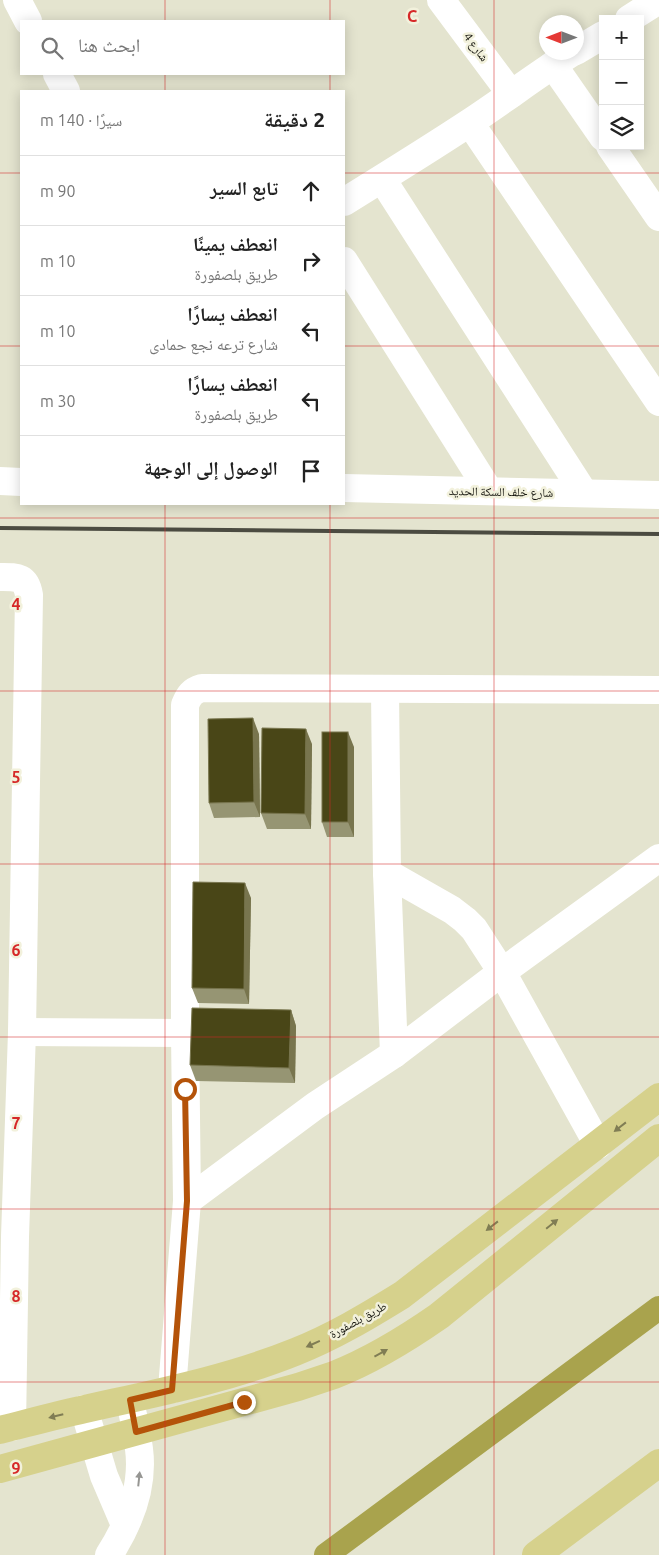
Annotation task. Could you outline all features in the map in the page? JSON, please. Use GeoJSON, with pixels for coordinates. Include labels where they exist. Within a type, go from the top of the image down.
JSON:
{"type":"FeatureCollection","features":[{"type":"Feature","properties":{"kind":"main road","name":"طريق بلصفورة"},"geometry":{"type":"LineString","coordinates":[[6,1428],[172,1390],[257,1366],[332,1336],[402,1295],[435,1271],[659,1097]]}},
{"type":"Feature","properties":{"kind":"main road"},"geometry":{"type":"LineString","coordinates":[[0,1469],[298,1387],[372,1358],[406,1339],[439,1316],[659,1138]]}},
{"type":"Feature","properties":{"kind":"main road"},"geometry":{"type":"LineString","coordinates":[[536,1555],[659,1463]]}},
{"type":"Feature","properties":{"kind":"street"},"geometry":{"type":"LineString","coordinates":[[17,0],[27,20]]}},
{"type":"Feature","properties":{"kind":"street","name":"شارع 4"},"geometry":{"type":"LineString","coordinates":[[441,0],[511,94]]}},
{"type":"Feature","properties":{"kind":"street"},"geometry":{"type":"LineString","coordinates":[[635,15],[659,0]]}},
{"type":"Feature","properties":{"kind":"street"},"geometry":{"type":"LineString","coordinates":[[584,46],[599,37]]}},
{"type":"Feature","properties":{"kind":"street"},"geometry":{"type":"LineString","coordinates":[[345,201],[470,123],[562,60]]}},
{"type":"Feature","properties":{"kind":"street"},"geometry":{"type":"LineString","coordinates":[[570,60],[599,127]]}},
{"type":"Feature","properties":{"kind":"street"},"geometry":{"type":"LineString","coordinates":[[58,75],[65,90]]}},
{"type":"Feature","properties":{"kind":"street"},"geometry":{"type":"LineString","coordinates":[[470,123],[659,402]]}},
{"type":"Feature","properties":{"kind":"street"},"geometry":{"type":"LineString","coordinates":[[613,150],[659,217]]}},
{"type":"Feature","properties":{"kind":"street"},"geometry":{"type":"LineString","coordinates":[[382,179],[584,493]]}},
{"type":"Feature","properties":{"kind":"street"},"geometry":{"type":"LineString","coordinates":[[345,263],[489,491]]}},
{"type":"Feature","properties":{"kind":"street"},"geometry":{"type":"LineString","coordinates":[[0,481],[20,482]]}},
{"type":"Feature","properties":{"kind":"street","name":"شارع خلف السكة الحديد"},"geometry":{"type":"LineString","coordinates":[[345,488],[659,495]]}},
{"type":"Feature","properties":{"kind":"street"},"geometry":{"type":"LineString","coordinates":[[0,577],[16,577],[23,580],[28,586],[29,595],[14,1047],[15,1247],[6,1428]]}},
{"type":"Feature","properties":{"kind":"street"},"geometry":{"type":"LineString","coordinates":[[172,1390],[187,1201],[184,1033],[185,705],[188,696],[194,690],[202,688],[659,690]]}},
{"type":"Feature","properties":{"kind":"street"},"geometry":{"type":"LineString","coordinates":[[385,690],[387,873],[394,1054]]}},
{"type":"Feature","properties":{"kind":"street"},"geometry":{"type":"LineString","coordinates":[[187,1201],[315,1106],[394,1054],[502,972],[659,858]]}},
{"type":"Feature","properties":{"kind":"street"},"geometry":{"type":"LineString","coordinates":[[387,873],[452,910],[474,930],[502,972],[598,1144]]}},
{"type":"Feature","properties":{"kind":"street"},"geometry":{"type":"LineString","coordinates":[[14,1047],[184,1033]]}},
{"type":"Feature","properties":{"kind":"street"},"geometry":{"type":"LineString","coordinates":[[109,1555],[133,1508],[138,1489],[140,1450],[130,1400]]}},
{"type":"Feature","properties":{"kind":"street"},"geometry":{"type":"LineString","coordinates":[[84,1409],[104,1476],[125,1526]]}},
{"type":"Feature","properties":{"kind":"building"},"geometry":{"type":"Polygon","coordinates":[[[253,718],[254,802],[209,803],[208,719],[253,718]]]}},
{"type":"Feature","properties":{"kind":"building"},"geometry":{"type":"Polygon","coordinates":[[[262,728],[306,729],[305,814],[261,813],[262,728]]]}},
{"type":"Feature","properties":{"kind":"building"},"geometry":{"type":"Polygon","coordinates":[[[322,732],[348,732],[348,822],[322,822],[322,732]]]}},
{"type":"Feature","properties":{"kind":"building"},"geometry":{"type":"Polygon","coordinates":[[[193,882],[245,883],[244,989],[192,988],[193,882]]]}},
{"type":"Feature","properties":{"kind":"building"},"geometry":{"type":"Polygon","coordinates":[[[192,1008],[291,1010],[289,1068],[190,1065],[192,1008]]]}},
{"type":"Feature","properties":{"kind":"waterway"},"geometry":{"type":"LineString","coordinates":[[326,1555],[659,1308]]}},
{"type":"Feature","properties":{"kind":"railway"},"geometry":{"type":"LineString","coordinates":[[0,528],[659,534]]}},
{"type":"Feature","properties":{"kind":"route"},"geometry":{"type":"LineString","coordinates":[[185,1089],[187,1201],[172,1390],[130,1400],[136,1432],[244,1402]]}}]}
